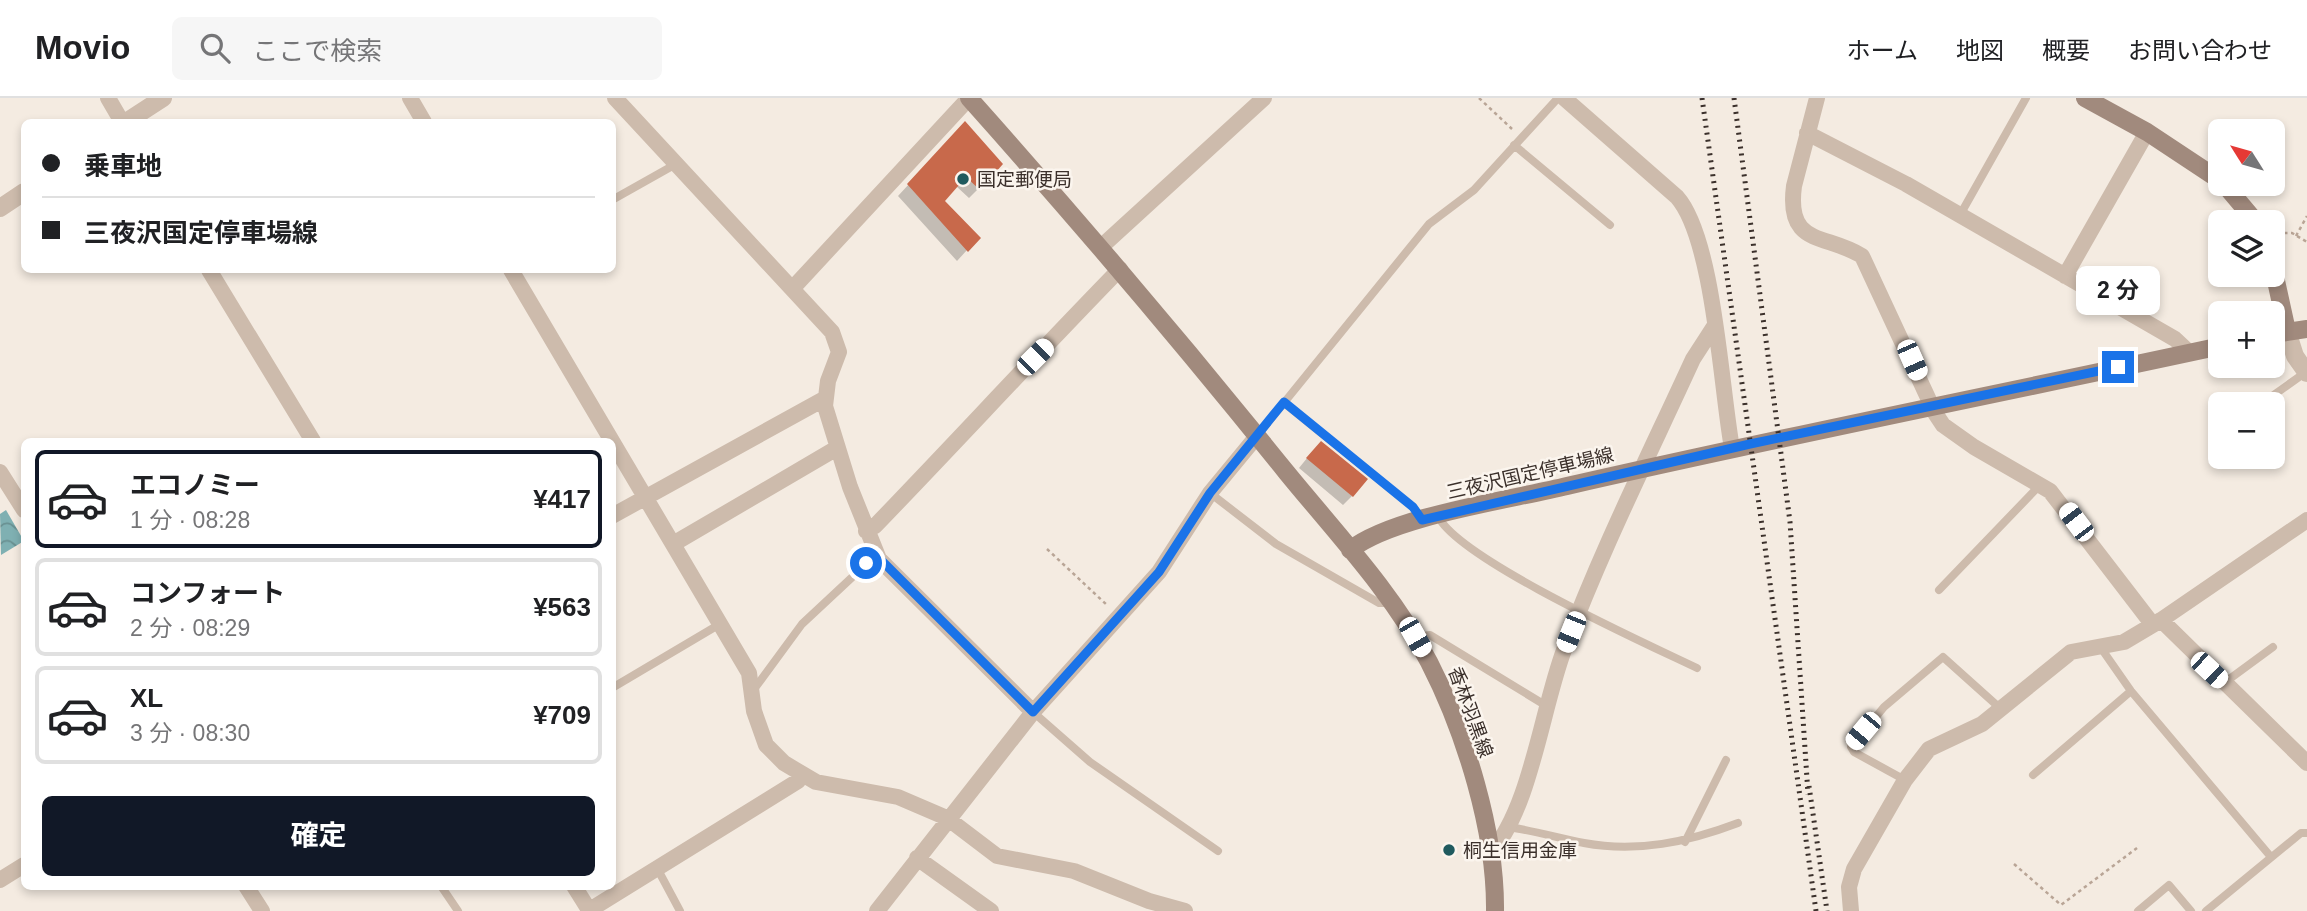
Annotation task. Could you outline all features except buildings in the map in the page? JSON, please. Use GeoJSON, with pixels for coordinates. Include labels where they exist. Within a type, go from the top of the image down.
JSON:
{"type":"FeatureCollection","features":[{"type":"Feature","properties":{"kind":"main road"},"geometry":{"type":"LineString","coordinates":[[969,98],[1120,269],[1350,550]]}},
{"type":"Feature","properties":{"kind":"main road"},"geometry":{"type":"LineString","coordinates":[[2085,98],[2147,132],[2208,173]]}},
{"type":"Feature","properties":{"kind":"main road"},"geometry":{"type":"LineString","coordinates":[[2234,196],[2246,210]]}},
{"type":"Feature","properties":{"kind":"main road"},"geometry":{"type":"LineString","coordinates":[[2285,332],[2307,329]]}},
{"type":"Feature","properties":{"kind":"main road","name":"三夜沢国定停車場線"},"geometry":{"type":"LineString","coordinates":[[1350,550],[1383,531],[1430,518],[1732,448],[2208,349]]}},
{"type":"Feature","properties":{"kind":"main road","name":"香林羽黒線"},"geometry":{"type":"LineString","coordinates":[[1350,550],[1415,637],[1449,705],[1466,754],[1490,853],[1495,911]]}},
{"type":"Feature","properties":{"kind":"street"},"geometry":{"type":"LineString","coordinates":[[108,98],[122,119]]}},
{"type":"Feature","properties":{"kind":"street"},"geometry":{"type":"LineString","coordinates":[[129,119],[163,98]]}},
{"type":"Feature","properties":{"kind":"street"},"geometry":{"type":"LineString","coordinates":[[410,98],[422,119]]}},
{"type":"Feature","properties":{"kind":"street"},"geometry":{"type":"LineString","coordinates":[[615,98],[832,332],[839,345],[838,358],[824,400],[837,448],[876,555],[1033,712]]}},
{"type":"Feature","properties":{"kind":"street"},"geometry":{"type":"LineString","coordinates":[[792,289],[969,98]]}},
{"type":"Feature","properties":{"kind":"street"},"geometry":{"type":"LineString","coordinates":[[1101,247],[1264,98]]}},
{"type":"Feature","properties":{"kind":"street"},"geometry":{"type":"LineString","coordinates":[[1564,98],[1685,206],[1693,223],[1715,326],[1732,448]]}},
{"type":"Feature","properties":{"kind":"street"},"geometry":{"type":"LineString","coordinates":[[1817,98],[1792,199],[1798,224],[1811,238],[1851,249],[1868,263],[1931,405],[1943,425],[2040,484],[2062,503],[2157,622],[2307,763]]}},
{"type":"Feature","properties":{"kind":"street"},"geometry":{"type":"LineString","coordinates":[[2065,276],[2147,132]]}},
{"type":"Feature","properties":{"kind":"street"},"geometry":{"type":"LineString","coordinates":[[1807,133],[1895,178],[2175,339],[2190,354]]}},
{"type":"Feature","properties":{"kind":"street"},"geometry":{"type":"LineString","coordinates":[[0,208],[21,194]]}},
{"type":"Feature","properties":{"kind":"street"},"geometry":{"type":"LineString","coordinates":[[866,530],[875,526],[979,420],[1120,269]]}},
{"type":"Feature","properties":{"kind":"street"},"geometry":{"type":"LineString","coordinates":[[211,273],[311,438]]}},
{"type":"Feature","properties":{"kind":"street"},"geometry":{"type":"LineString","coordinates":[[513,273],[610,438]]}},
{"type":"Feature","properties":{"kind":"street"},"geometry":{"type":"LineString","coordinates":[[1490,853],[1509,827],[1545,705],[1579,612],[1698,348],[1715,326]]}},
{"type":"Feature","properties":{"kind":"street"},"geometry":{"type":"LineString","coordinates":[[2285,341],[2307,373]]}},
{"type":"Feature","properties":{"kind":"street"},"geometry":{"type":"LineString","coordinates":[[616,514],[824,400]]}},
{"type":"Feature","properties":{"kind":"street"},"geometry":{"type":"LineString","coordinates":[[877,911],[947,818],[1033,712],[1119,620],[1159,572],[1210,493],[1257,436]]}},
{"type":"Feature","properties":{"kind":"street"},"geometry":{"type":"LineString","coordinates":[[673,544],[837,448]]}},
{"type":"Feature","properties":{"kind":"street"},"geometry":{"type":"LineString","coordinates":[[616,449],[749,673],[750,694],[766,745],[784,763],[816,782],[898,797],[947,818],[997,856],[1074,871],[1149,901],[1185,911]]}},
{"type":"Feature","properties":{"kind":"street"},"geometry":{"type":"LineString","coordinates":[[0,472],[21,505]]}},
{"type":"Feature","properties":{"kind":"street"},"geometry":{"type":"LineString","coordinates":[[1850,911],[1849,887],[1854,869],[1905,780],[1929,749],[1965,734],[2001,709],[2071,652],[2123,642],[2157,622],[2307,520]]}},
{"type":"Feature","properties":{"kind":"street"},"geometry":{"type":"LineString","coordinates":[[576,890],[588,911],[798,781],[802,774]]}},
{"type":"Feature","properties":{"kind":"street"},"geometry":{"type":"LineString","coordinates":[[917,858],[991,911]]}},
{"type":"Feature","properties":{"kind":"street"},"geometry":{"type":"LineString","coordinates":[[0,880],[21,867]]}},
{"type":"Feature","properties":{"kind":"street"},"geometry":{"type":"LineString","coordinates":[[248,890],[261,911]]}},
{"type":"Feature","properties":{"kind":"lane"},"geometry":{"type":"LineString","coordinates":[[1257,436],[1429,224],[1474,190],[1558,98]]}},
{"type":"Feature","properties":{"kind":"lane"},"geometry":{"type":"LineString","coordinates":[[1960,215],[2026,98]]}},
{"type":"Feature","properties":{"kind":"lane"},"geometry":{"type":"LineString","coordinates":[[1514,145],[1610,225]]}},
{"type":"Feature","properties":{"kind":"lane"},"geometry":{"type":"LineString","coordinates":[[616,198],[676,164]]}},
{"type":"Feature","properties":{"kind":"lane"},"geometry":{"type":"LineString","coordinates":[[2279,392],[2307,373]]}},
{"type":"Feature","properties":{"kind":"lane"},"geometry":{"type":"LineString","coordinates":[[1284,402],[1413,507],[1478,552],[1579,612],[1697,668]]}},
{"type":"Feature","properties":{"kind":"lane"},"geometry":{"type":"LineString","coordinates":[[1939,590],[2040,484]]}},
{"type":"Feature","properties":{"kind":"lane"},"geometry":{"type":"LineString","coordinates":[[1210,493],[1304,563],[1379,603],[1392,603]]}},
{"type":"Feature","properties":{"kind":"lane"},"geometry":{"type":"LineString","coordinates":[[750,694],[802,624],[876,555]]}},
{"type":"Feature","properties":{"kind":"lane"},"geometry":{"type":"LineString","coordinates":[[616,686],[720,624]]}},
{"type":"Feature","properties":{"kind":"lane"},"geometry":{"type":"LineString","coordinates":[[1415,637],[1430,635],[1545,705]]}},
{"type":"Feature","properties":{"kind":"lane"},"geometry":{"type":"LineString","coordinates":[[2224,683],[2273,647]]}},
{"type":"Feature","properties":{"kind":"lane"},"geometry":{"type":"LineString","coordinates":[[2101,648],[2131,691],[2271,857]]}},
{"type":"Feature","properties":{"kind":"lane"},"geometry":{"type":"LineString","coordinates":[[1905,780],[1854,752],[1851,747],[1884,707],[1943,657],[2001,709]]}},
{"type":"Feature","properties":{"kind":"lane"},"geometry":{"type":"LineString","coordinates":[[2033,775],[2131,691]]}},
{"type":"Feature","properties":{"kind":"lane"},"geometry":{"type":"LineString","coordinates":[[1033,712],[1090,762],[1218,851]]}},
{"type":"Feature","properties":{"kind":"lane"},"geometry":{"type":"LineString","coordinates":[[1685,842],[1726,760]]}},
{"type":"Feature","properties":{"kind":"lane"},"geometry":{"type":"LineString","coordinates":[[1509,827],[1586,843],[1632,847],[1685,842],[1738,823]]}},
{"type":"Feature","properties":{"kind":"lane"},"geometry":{"type":"LineString","coordinates":[[2206,911],[2301,833],[2307,833]]}},
{"type":"Feature","properties":{"kind":"lane"},"geometry":{"type":"LineString","coordinates":[[657,868],[680,911]]}},
{"type":"Feature","properties":{"kind":"lane"},"geometry":{"type":"LineString","coordinates":[[2138,911],[2169,885],[2191,911]]}},
{"type":"Feature","properties":{"kind":"lane"},"geometry":{"type":"LineString","coordinates":[[444,890],[458,911]]}},
{"type":"Feature","properties":{"kind":"path"},"geometry":{"type":"LineString","coordinates":[[1479,98],[1520,137]]}},
{"type":"Feature","properties":{"kind":"path"},"geometry":{"type":"LineString","coordinates":[[2296,236],[2307,216]]}},
{"type":"Feature","properties":{"kind":"path"},"geometry":{"type":"LineString","coordinates":[[2285,233],[2307,242]]}},
{"type":"Feature","properties":{"kind":"path"},"geometry":{"type":"LineString","coordinates":[[1047,549],[1119,620]]}},
{"type":"Feature","properties":{"kind":"path"},"geometry":{"type":"LineString","coordinates":[[2014,864],[2061,905],[2137,848]]}},
{"type":"Feature","properties":{"kind":"water"},"geometry":{"type":"Polygon","coordinates":[[[6,510],[21,536],[21,543],[1,555],[0,514],[6,510]]]}},
{"type":"Feature","properties":{"kind":"railway"},"geometry":{"type":"LineString","coordinates":[[1702,98],[1816,911]]}},
{"type":"Feature","properties":{"kind":"railway"},"geometry":{"type":"LineString","coordinates":[[1734,98],[1790,522],[1808,794]]}},
{"type":"Feature","properties":{"kind":"railway"},"geometry":{"type":"LineString","coordinates":[[1809,786],[1827,911]]}},
{"type":"Feature","properties":{"kind":"place","name":"国定郵便局"},"geometry":{"type":"Point","coordinates":[963,179]}},
{"type":"Feature","properties":{"kind":"place","name":"桐生信用金庫"},"geometry":{"type":"Point","coordinates":[1449,850]}},
{"type":"Feature","properties":{"kind":"route"},"geometry":{"type":"LineString","coordinates":[[866,563],[876,555],[1033,712],[1119,620],[1159,572],[1210,493],[1242,450],[1284,402],[1413,507],[1422,520],[1750,444],[2118,367]]}}]}
